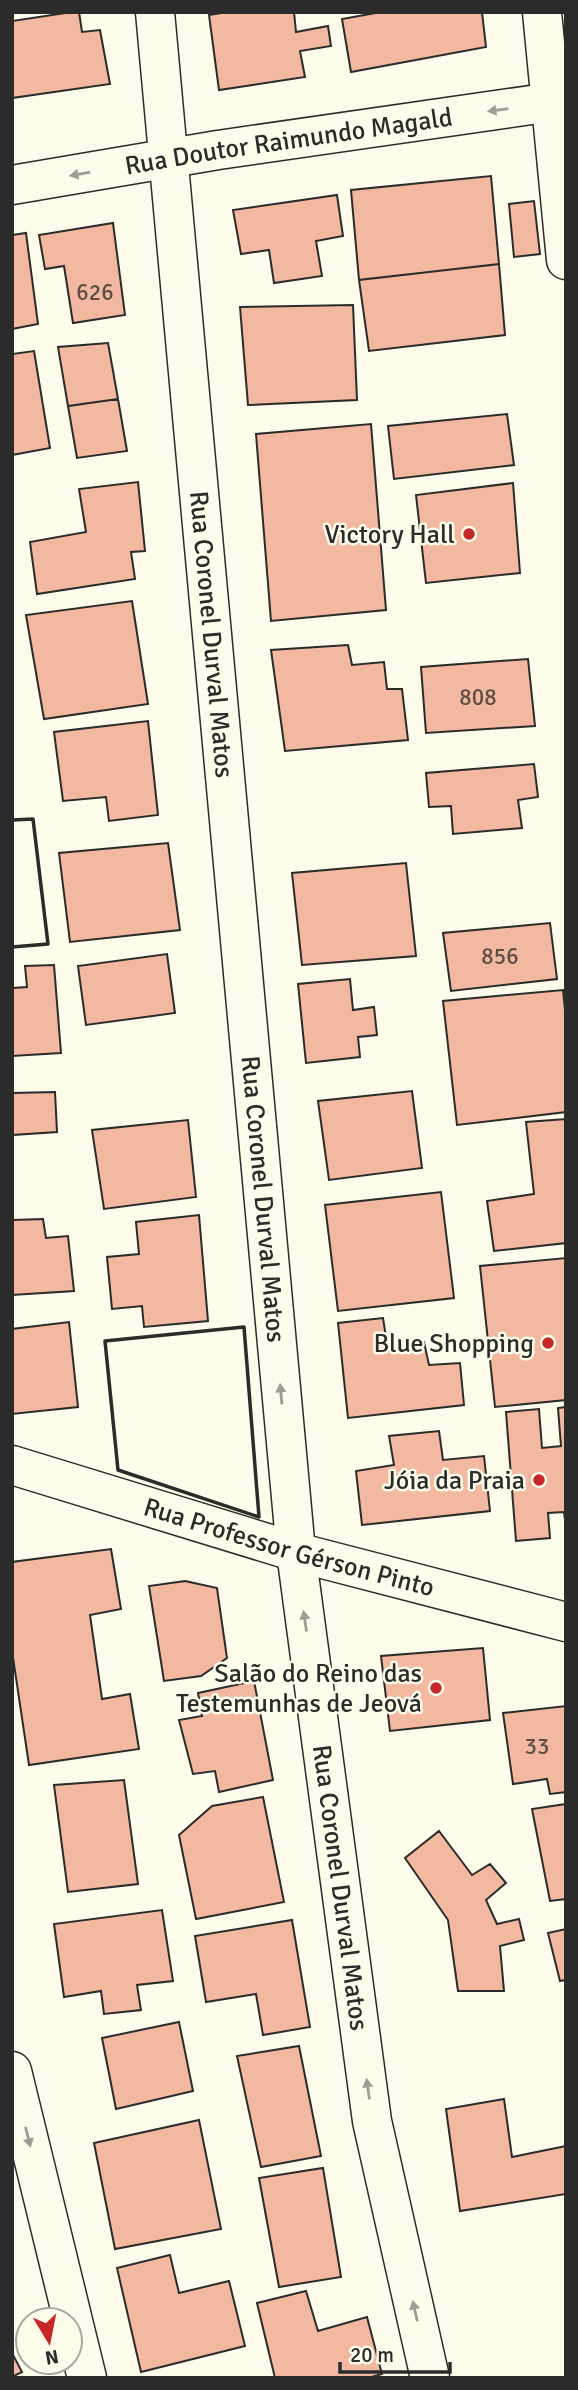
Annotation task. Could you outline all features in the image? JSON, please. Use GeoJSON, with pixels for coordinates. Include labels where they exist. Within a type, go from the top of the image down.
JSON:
{"type":"FeatureCollection","features":[{"type":"Feature","properties":{"kind":"street","name":"Rua Coronel Durval Matos"},"geometry":{"type":"LineString","coordinates":[[155,12],[296,1552],[372,2121],[430,2378]]}},
{"type":"Feature","properties":{"kind":"street"},"geometry":{"type":"LineString","coordinates":[[542,12],[559,101],[566,260]]}},
{"type":"Feature","properties":{"kind":"street","name":"Rua Doutor Raimundo Magald"},"geometry":{"type":"LineString","coordinates":[[12,185],[170,158],[559,101]]}},
{"type":"Feature","properties":{"kind":"street","name":"Rua Professor Gérson Pinto"},"geometry":{"type":"LineString","coordinates":[[12,1465],[296,1552],[566,1622]]}},
{"type":"Feature","properties":{"kind":"street"},"geometry":{"type":"LineString","coordinates":[[12,2071],[87,2378]]}},
{"type":"Feature","properties":{"kind":"building"},"geometry":{"type":"Polygon","coordinates":[[[79,12],[82,32],[100,30],[110,84],[12,98],[12,21],[79,12]]]}},
{"type":"Feature","properties":{"kind":"building"},"geometry":{"type":"Polygon","coordinates":[[[227,12],[294,12],[296,32],[328,26],[331,46],[300,51],[305,77],[219,90],[209,15],[227,12]]]}},
{"type":"Feature","properties":{"kind":"building"},"geometry":{"type":"Polygon","coordinates":[[[381,12],[482,12],[486,47],[351,72],[342,19],[381,12]]]}},
{"type":"Feature","properties":{"kind":"building"},"geometry":{"type":"Polygon","coordinates":[[[491,176],[499,264],[359,280],[351,190],[491,176]]]}},
{"type":"Feature","properties":{"kind":"building"},"geometry":{"type":"Polygon","coordinates":[[[337,195],[343,236],[316,241],[322,276],[274,283],[269,250],[241,254],[233,210],[337,195]]]}},
{"type":"Feature","properties":{"kind":"building"},"geometry":{"type":"Polygon","coordinates":[[[534,201],[540,254],[514,257],[509,204],[534,201]]]}},
{"type":"Feature","properties":{"kind":"building"},"geometry":{"type":"Polygon","coordinates":[[[113,223],[125,315],[73,323],[64,266],[45,269],[39,235],[113,223]]]}},
{"type":"Feature","properties":{"kind":"building"},"geometry":{"type":"Polygon","coordinates":[[[26,233],[38,324],[12,329],[12,235],[26,233]]]}},
{"type":"Feature","properties":{"kind":"building"},"geometry":{"type":"Polygon","coordinates":[[[499,264],[505,335],[369,351],[359,280],[499,264]]]}},
{"type":"Feature","properties":{"kind":"building"},"geometry":{"type":"Polygon","coordinates":[[[353,305],[357,400],[248,405],[240,307],[353,305]]]}},
{"type":"Feature","properties":{"kind":"building"},"geometry":{"type":"Polygon","coordinates":[[[108,343],[118,399],[68,406],[58,347],[108,343]]]}},
{"type":"Feature","properties":{"kind":"building"},"geometry":{"type":"Polygon","coordinates":[[[34,351],[50,448],[12,455],[12,354],[34,351]]]}},
{"type":"Feature","properties":{"kind":"building"},"geometry":{"type":"Polygon","coordinates":[[[118,399],[127,451],[77,458],[68,406],[118,399]]]}},
{"type":"Feature","properties":{"kind":"building"},"geometry":{"type":"Polygon","coordinates":[[[507,414],[514,465],[394,479],[388,426],[507,414]]]}},
{"type":"Feature","properties":{"kind":"building"},"geometry":{"type":"Polygon","coordinates":[[[371,424],[386,610],[271,621],[256,434],[371,424]]]}},
{"type":"Feature","properties":{"kind":"building"},"geometry":{"type":"Polygon","coordinates":[[[138,482],[145,551],[131,552],[135,579],[37,594],[30,542],[86,532],[79,489],[138,482]]]}},
{"type":"Feature","properties":{"kind":"building","name":"Victory Hall"},"geometry":{"type":"Polygon","coordinates":[[[513,483],[520,573],[426,583],[416,495],[513,483]]]}},
{"type":"Feature","properties":{"kind":"building"},"geometry":{"type":"Polygon","coordinates":[[[132,601],[148,704],[44,719],[26,615],[132,601]]]}},
{"type":"Feature","properties":{"kind":"building"},"geometry":{"type":"Polygon","coordinates":[[[348,645],[352,665],[384,662],[387,689],[402,689],[408,740],[285,751],[271,650],[348,645]]]}},
{"type":"Feature","properties":{"kind":"building"},"geometry":{"type":"Polygon","coordinates":[[[528,659],[535,726],[426,733],[421,667],[528,659]]]}},
{"type":"Feature","properties":{"kind":"building"},"geometry":{"type":"Polygon","coordinates":[[[148,721],[158,815],[109,821],[106,797],[63,801],[54,732],[148,721]]]}},
{"type":"Feature","properties":{"kind":"building"},"geometry":{"type":"Polygon","coordinates":[[[534,764],[538,797],[518,800],[522,828],[453,834],[451,806],[429,807],[426,773],[534,764]]]}},
{"type":"Feature","properties":{"kind":"building"},"geometry":{"type":"Polygon","coordinates":[[[168,843],[180,930],[70,942],[59,853],[168,843]]]}},
{"type":"Feature","properties":{"kind":"building"},"geometry":{"type":"Polygon","coordinates":[[[406,863],[416,956],[302,965],[292,873],[406,863]]]}},
{"type":"Feature","properties":{"kind":"building"},"geometry":{"type":"Polygon","coordinates":[[[550,923],[557,979],[451,991],[443,933],[550,923]]]}},
{"type":"Feature","properties":{"kind":"building"},"geometry":{"type":"Polygon","coordinates":[[[167,954],[175,1013],[86,1025],[78,966],[167,954]]]}},
{"type":"Feature","properties":{"kind":"building"},"geometry":{"type":"Polygon","coordinates":[[[54,965],[61,1053],[12,1056],[12,988],[27,987],[25,966],[54,965]]]}},
{"type":"Feature","properties":{"kind":"building"},"geometry":{"type":"Polygon","coordinates":[[[350,979],[353,1010],[374,1007],[377,1035],[358,1037],[360,1057],[306,1063],[298,984],[350,979]]]}},
{"type":"Feature","properties":{"kind":"building"},"geometry":{"type":"Polygon","coordinates":[[[563,990],[566,1020],[566,1112],[457,1125],[443,1001],[563,990]]]}},
{"type":"Feature","properties":{"kind":"building"},"geometry":{"type":"Polygon","coordinates":[[[412,1091],[422,1168],[329,1180],[318,1101],[412,1091]]]}},
{"type":"Feature","properties":{"kind":"building"},"geometry":{"type":"Polygon","coordinates":[[[55,1092],[57,1132],[13,1135],[12,1170],[12,1093],[55,1092]]]}},
{"type":"Feature","properties":{"kind":"building"},"geometry":{"type":"Polygon","coordinates":[[[566,1119],[566,1243],[494,1251],[487,1201],[534,1194],[526,1122],[566,1119]]]}},
{"type":"Feature","properties":{"kind":"building"},"geometry":{"type":"Polygon","coordinates":[[[188,1120],[196,1197],[104,1209],[92,1130],[188,1120]]]}},
{"type":"Feature","properties":{"kind":"building"},"geometry":{"type":"Polygon","coordinates":[[[441,1192],[454,1298],[338,1311],[325,1205],[441,1192]]]}},
{"type":"Feature","properties":{"kind":"building"},"geometry":{"type":"Polygon","coordinates":[[[199,1215],[208,1321],[144,1327],[142,1306],[112,1309],[107,1257],[139,1254],[136,1222],[199,1215]]]}},
{"type":"Feature","properties":{"kind":"building"},"geometry":{"type":"Polygon","coordinates":[[[12,1217],[13,1220],[43,1219],[46,1238],[68,1236],[74,1291],[12,1295],[12,1217]]]}},
{"type":"Feature","properties":{"kind":"building"},"geometry":{"type":"Polygon","coordinates":[[[566,1258],[566,1400],[495,1407],[480,1266],[566,1258]]]}},
{"type":"Feature","properties":{"kind":"building"},"geometry":{"type":"Polygon","coordinates":[[[383,1318],[387,1344],[424,1342],[429,1365],[460,1363],[464,1405],[348,1418],[338,1323],[383,1318]]]}},
{"type":"Feature","properties":{"kind":"building"},"geometry":{"type":"Polygon","coordinates":[[[69,1322],[78,1407],[12,1414],[12,1329],[69,1322]]]}},
{"type":"Feature","properties":{"kind":"building","name":"Jóia da Praia"},"geometry":{"type":"Polygon","coordinates":[[[566,1407],[566,1527],[564,1512],[548,1513],[550,1538],[516,1541],[506,1412],[539,1409],[542,1448],[561,1446],[558,1408],[566,1407]]]}},
{"type":"Feature","properties":{"kind":"building"},"geometry":{"type":"Polygon","coordinates":[[[439,1431],[443,1460],[484,1456],[490,1511],[362,1525],[356,1471],[394,1465],[389,1436],[439,1431]]]}},
{"type":"Feature","properties":{"kind":"building"},"geometry":{"type":"Polygon","coordinates":[[[111,1549],[121,1609],[90,1615],[102,1699],[130,1694],[139,1749],[29,1765],[12,1651],[12,1562],[111,1549]]]}},
{"type":"Feature","properties":{"kind":"building"},"geometry":{"type":"Polygon","coordinates":[[[185,1581],[217,1588],[227,1658],[201,1676],[164,1681],[149,1586],[185,1581]]]}},
{"type":"Feature","properties":{"kind":"building","name":"Salão do Reino das Testemunhas de Jeová"},"geometry":{"type":"Polygon","coordinates":[[[483,1648],[490,1720],[390,1731],[381,1656],[483,1648]]]}},
{"type":"Feature","properties":{"kind":"building"},"geometry":{"type":"Polygon","coordinates":[[[254,1681],[273,1780],[219,1792],[215,1771],[193,1774],[179,1720],[202,1716],[198,1693],[254,1681]]]}},
{"type":"Feature","properties":{"kind":"building"},"geometry":{"type":"Polygon","coordinates":[[[566,1706],[566,1792],[550,1794],[547,1779],[513,1784],[503,1713],[566,1706]]]}},
{"type":"Feature","properties":{"kind":"building"},"geometry":{"type":"Polygon","coordinates":[[[124,1780],[138,1884],[68,1892],[54,1785],[124,1780]]]}},
{"type":"Feature","properties":{"kind":"building"},"geometry":{"type":"Polygon","coordinates":[[[263,1797],[284,1902],[196,1919],[179,1835],[212,1806],[263,1797]]]}},
{"type":"Feature","properties":{"kind":"building"},"geometry":{"type":"Polygon","coordinates":[[[566,1804],[566,1899],[550,1901],[532,1809],[566,1804]]]}},
{"type":"Feature","properties":{"kind":"building"},"geometry":{"type":"Polygon","coordinates":[[[439,1831],[472,1875],[490,1864],[506,1883],[486,1900],[497,1924],[519,1919],[524,1940],[500,1946],[504,1991],[458,1991],[448,1920],[405,1858],[439,1831]]]}},
{"type":"Feature","properties":{"kind":"building"},"geometry":{"type":"Polygon","coordinates":[[[162,1910],[173,1981],[137,1985],[141,2010],[104,2014],[101,1991],[64,1997],[54,1924],[162,1910]]]}},
{"type":"Feature","properties":{"kind":"building"},"geometry":{"type":"Polygon","coordinates":[[[292,1920],[310,2027],[263,2035],[256,1994],[206,2002],[195,1936],[292,1920]]]}},
{"type":"Feature","properties":{"kind":"building"},"geometry":{"type":"Polygon","coordinates":[[[566,1929],[566,1980],[560,1981],[548,1933],[566,1929]]]}},
{"type":"Feature","properties":{"kind":"building"},"geometry":{"type":"Polygon","coordinates":[[[179,2022],[193,2091],[116,2109],[102,2038],[179,2022]]]}},
{"type":"Feature","properties":{"kind":"building"},"geometry":{"type":"Polygon","coordinates":[[[299,2046],[321,2156],[261,2167],[237,2056],[299,2046]]]}},
{"type":"Feature","properties":{"kind":"building"},"geometry":{"type":"Polygon","coordinates":[[[504,2099],[512,2157],[566,2146],[566,2194],[460,2211],[446,2109],[504,2099]]]}},
{"type":"Feature","properties":{"kind":"building"},"geometry":{"type":"Polygon","coordinates":[[[199,2120],[221,2229],[115,2249],[94,2143],[199,2120]]]}},
{"type":"Feature","properties":{"kind":"building"},"geometry":{"type":"Polygon","coordinates":[[[323,2168],[341,2277],[279,2287],[259,2178],[323,2168]]]}},
{"type":"Feature","properties":{"kind":"building"},"geometry":{"type":"Polygon","coordinates":[[[170,2255],[179,2293],[229,2281],[245,2346],[141,2372],[117,2268],[170,2255]]]}},
{"type":"Feature","properties":{"kind":"building"},"geometry":{"type":"Polygon","coordinates":[[[306,2291],[318,2331],[367,2317],[382,2374],[368,2378],[275,2378],[257,2303],[306,2291]]]}},
{"type":"Feature","properties":{"kind":"building"},"geometry":{"type":"Polygon","coordinates":[[[12,2353],[14,2376],[12,2377],[12,2353]]]}},
{"type":"Feature","properties":{"kind":"wall"},"geometry":{"type":"LineString","coordinates":[[12,820],[33,819],[48,944],[12,947]]}},
{"type":"Feature","properties":{"kind":"wall"},"geometry":{"type":"LineString","coordinates":[[244,1327],[259,1517],[118,1470],[105,1341],[244,1327]]}},
{"type":"Feature","properties":{"kind":"place","name":"Victory Hall"},"geometry":{"type":"Point","coordinates":[469,534]}},
{"type":"Feature","properties":{"kind":"place","name":"Blue Shopping"},"geometry":{"type":"Point","coordinates":[548,1343]}},
{"type":"Feature","properties":{"kind":"place","name":"Jóia da Praia"},"geometry":{"type":"Point","coordinates":[539,1480]}},
{"type":"Feature","properties":{"kind":"place","name":"Salão do Reino das Testemunhas de Jeová"},"geometry":{"type":"Point","coordinates":[436,1688]}}]}
